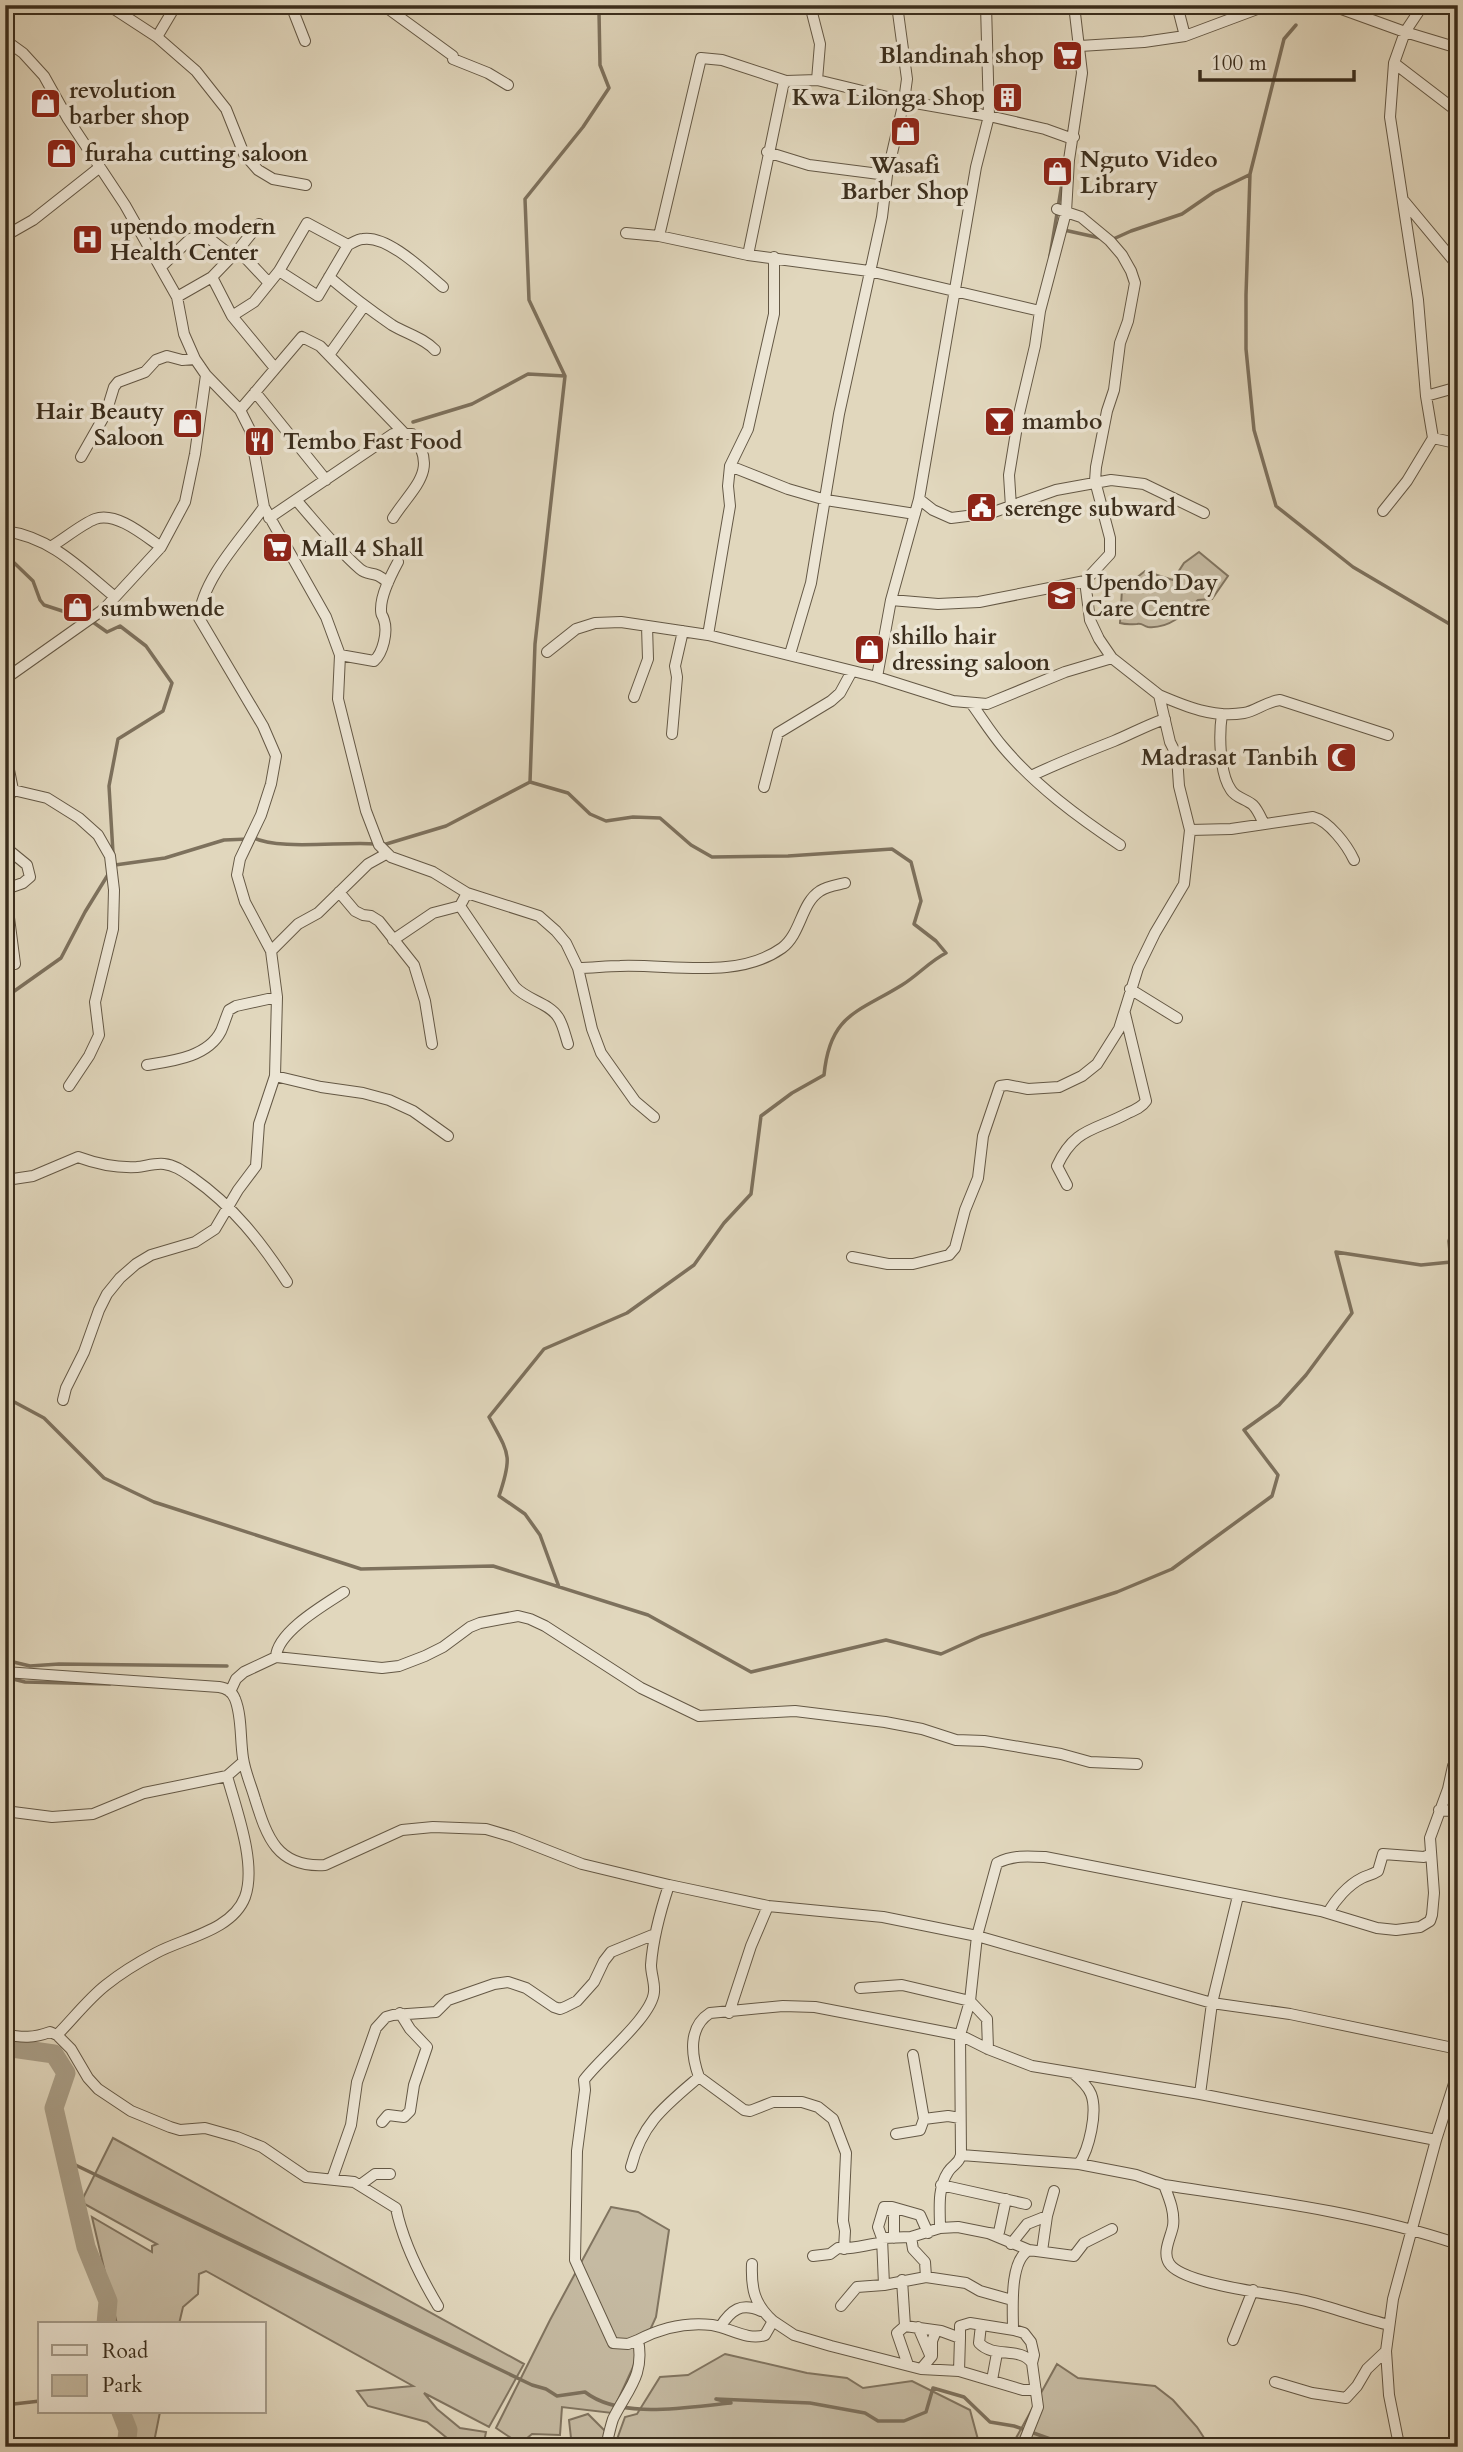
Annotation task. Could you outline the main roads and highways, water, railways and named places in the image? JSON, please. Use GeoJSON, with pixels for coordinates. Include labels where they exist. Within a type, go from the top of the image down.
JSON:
{"type":"FeatureCollection","features":[{"type":"Feature","properties":{"kind":"waterway"},"geometry":{"type":"LineString","coordinates":[[383,845],[446,826],[530,782],[535,644],[565,376],[529,300],[525,199],[583,127],[609,88],[600,65],[599,12],[602,5]]}},
{"type":"Feature","properties":{"kind":"waterway"},"geometry":{"type":"LineString","coordinates":[[1296,25],[1284,39],[1250,174],[1246,349],[1254,430],[1276,506],[1353,567],[1458,629]]}},
{"type":"Feature","properties":{"kind":"waterway"},"geometry":{"type":"LineString","coordinates":[[1050,256],[1064,171]]}},
{"type":"Feature","properties":{"kind":"waterway"},"geometry":{"type":"LineString","coordinates":[[1111,240],[1182,214],[1214,192],[1249,175]]}},
{"type":"Feature","properties":{"kind":"waterway"},"geometry":{"type":"LineString","coordinates":[[1064,230],[1100,238]]}},
{"type":"Feature","properties":{"kind":"waterway"},"geometry":{"type":"LineString","coordinates":[[413,422],[472,404],[528,374],[565,376]]}},
{"type":"Feature","properties":{"kind":"waterway"},"geometry":{"type":"LineString","coordinates":[[5,554],[33,581],[44,605],[90,620],[107,632],[120,626],[146,646],[172,683],[163,711],[118,739],[109,786],[113,853]]}},
{"type":"Feature","properties":{"kind":"waterway"},"geometry":{"type":"LineString","coordinates":[[530,782],[568,793],[590,814],[606,821],[633,817],[660,818],[691,845],[712,857],[788,856],[892,849],[911,862],[921,901],[914,924],[936,941],[946,953],[908,981],[848,1018],[832,1039],[824,1075],[792,1093],[761,1116],[751,1194],[724,1223],[694,1265],[627,1313],[544,1349],[489,1417],[507,1455],[506,1472],[499,1496],[525,1514],[540,1535],[559,1587]]}},
{"type":"Feature","properties":{"kind":"waterway"},"geometry":{"type":"LineString","coordinates":[[115,865],[165,858],[224,840],[252,837],[293,845],[376,844]]}},
{"type":"Feature","properties":{"kind":"waterway"},"geometry":{"type":"LineString","coordinates":[[5,1014],[13,992],[61,958],[109,873]]}},
{"type":"Feature","properties":{"kind":"waterway"},"geometry":{"type":"LineString","coordinates":[[5,1397],[44,1418],[104,1478],[154,1502],[361,1569],[493,1566],[648,1615],[751,1672],[886,1640],[941,1654],[981,1636],[1117,1592],[1172,1569],[1272,1496],[1278,1475],[1244,1430],[1279,1405],[1306,1375],[1352,1313],[1336,1252],[1421,1265],[1451,1262],[1449,1241],[1458,1214]]}},
{"type":"Feature","properties":{"kind":"waterway"},"geometry":{"type":"LineString","coordinates":[[5,1660],[30,1666],[227,1666]]}},
{"type":"Feature","properties":{"kind":"waterway"},"geometry":{"type":"LineString","coordinates":[[5,1677],[25,1682],[110,1684]]}},
{"type":"Feature","properties":{"kind":"waterway"},"geometry":{"type":"LineString","coordinates":[[5,2047],[54,2054],[66,2073],[54,2108],[86,2247],[108,2301],[106,2322]]}},
{"type":"Feature","properties":{"kind":"waterway"},"geometry":{"type":"LineString","coordinates":[[69,2167],[65,2160],[557,2396],[585,2392],[600,2401],[617,2406],[655,2410],[731,2403],[716,2399],[810,2403],[865,2413],[878,2421],[904,2421],[926,2412],[933,2388],[964,2397],[990,2422],[1014,2426],[1053,2440],[1058,2447]]}},
{"type":"Feature","properties":{"kind":"waterway"},"geometry":{"type":"LineString","coordinates":[[5,2405],[38,2401]]}},
{"type":"Feature","properties":{"kind":"waterway"},"geometry":{"type":"LineString","coordinates":[[122,2414],[128,2430],[126,2447]]}},
{"type":"Feature","properties":{"kind":"place","name":"Blandinah shop"},"geometry":{"type":"Point","coordinates":[1067,55]}},
{"type":"Feature","properties":{"kind":"place","name":"Kwa Lilonga Shop"},"geometry":{"type":"Point","coordinates":[1008,97]}},
{"type":"Feature","properties":{"kind":"place","name":"revolution barber shop"},"geometry":{"type":"Point","coordinates":[46,103]}},
{"type":"Feature","properties":{"kind":"place","name":"Wasafi Barber Shop"},"geometry":{"type":"Point","coordinates":[905,131]}},
{"type":"Feature","properties":{"kind":"place","name":"furaha cutting saloon"},"geometry":{"type":"Point","coordinates":[62,153]}},
{"type":"Feature","properties":{"kind":"place","name":"Nguto Video Library"},"geometry":{"type":"Point","coordinates":[1057,172]}},
{"type":"Feature","properties":{"kind":"place","name":"upendo modern Health Center"},"geometry":{"type":"Point","coordinates":[87,239]}},
{"type":"Feature","properties":{"kind":"place","name":"mambo"},"geometry":{"type":"Point","coordinates":[999,421]}},
{"type":"Feature","properties":{"kind":"place","name":"Hair Beauty Saloon"},"geometry":{"type":"Point","coordinates":[187,424]}},
{"type":"Feature","properties":{"kind":"place","name":"Tembo Fast Food"},"geometry":{"type":"Point","coordinates":[260,441]}},
{"type":"Feature","properties":{"kind":"place","name":"serenge subward"},"geometry":{"type":"Point","coordinates":[982,508]}},
{"type":"Feature","properties":{"kind":"place","name":"Mall 4 Shall"},"geometry":{"type":"Point","coordinates":[278,548]}},
{"type":"Feature","properties":{"kind":"place","name":"Upendo Day Care Centre"},"geometry":{"type":"Point","coordinates":[1062,595]}},
{"type":"Feature","properties":{"kind":"place","name":"sumbwende"},"geometry":{"type":"Point","coordinates":[78,608]}},
{"type":"Feature","properties":{"kind":"place","name":"shillo hair dressing saloon"},"geometry":{"type":"Point","coordinates":[869,649]}},
{"type":"Feature","properties":{"kind":"place","name":"Madrasat Tanbih"},"geometry":{"type":"Point","coordinates":[1341,757]}}]}
